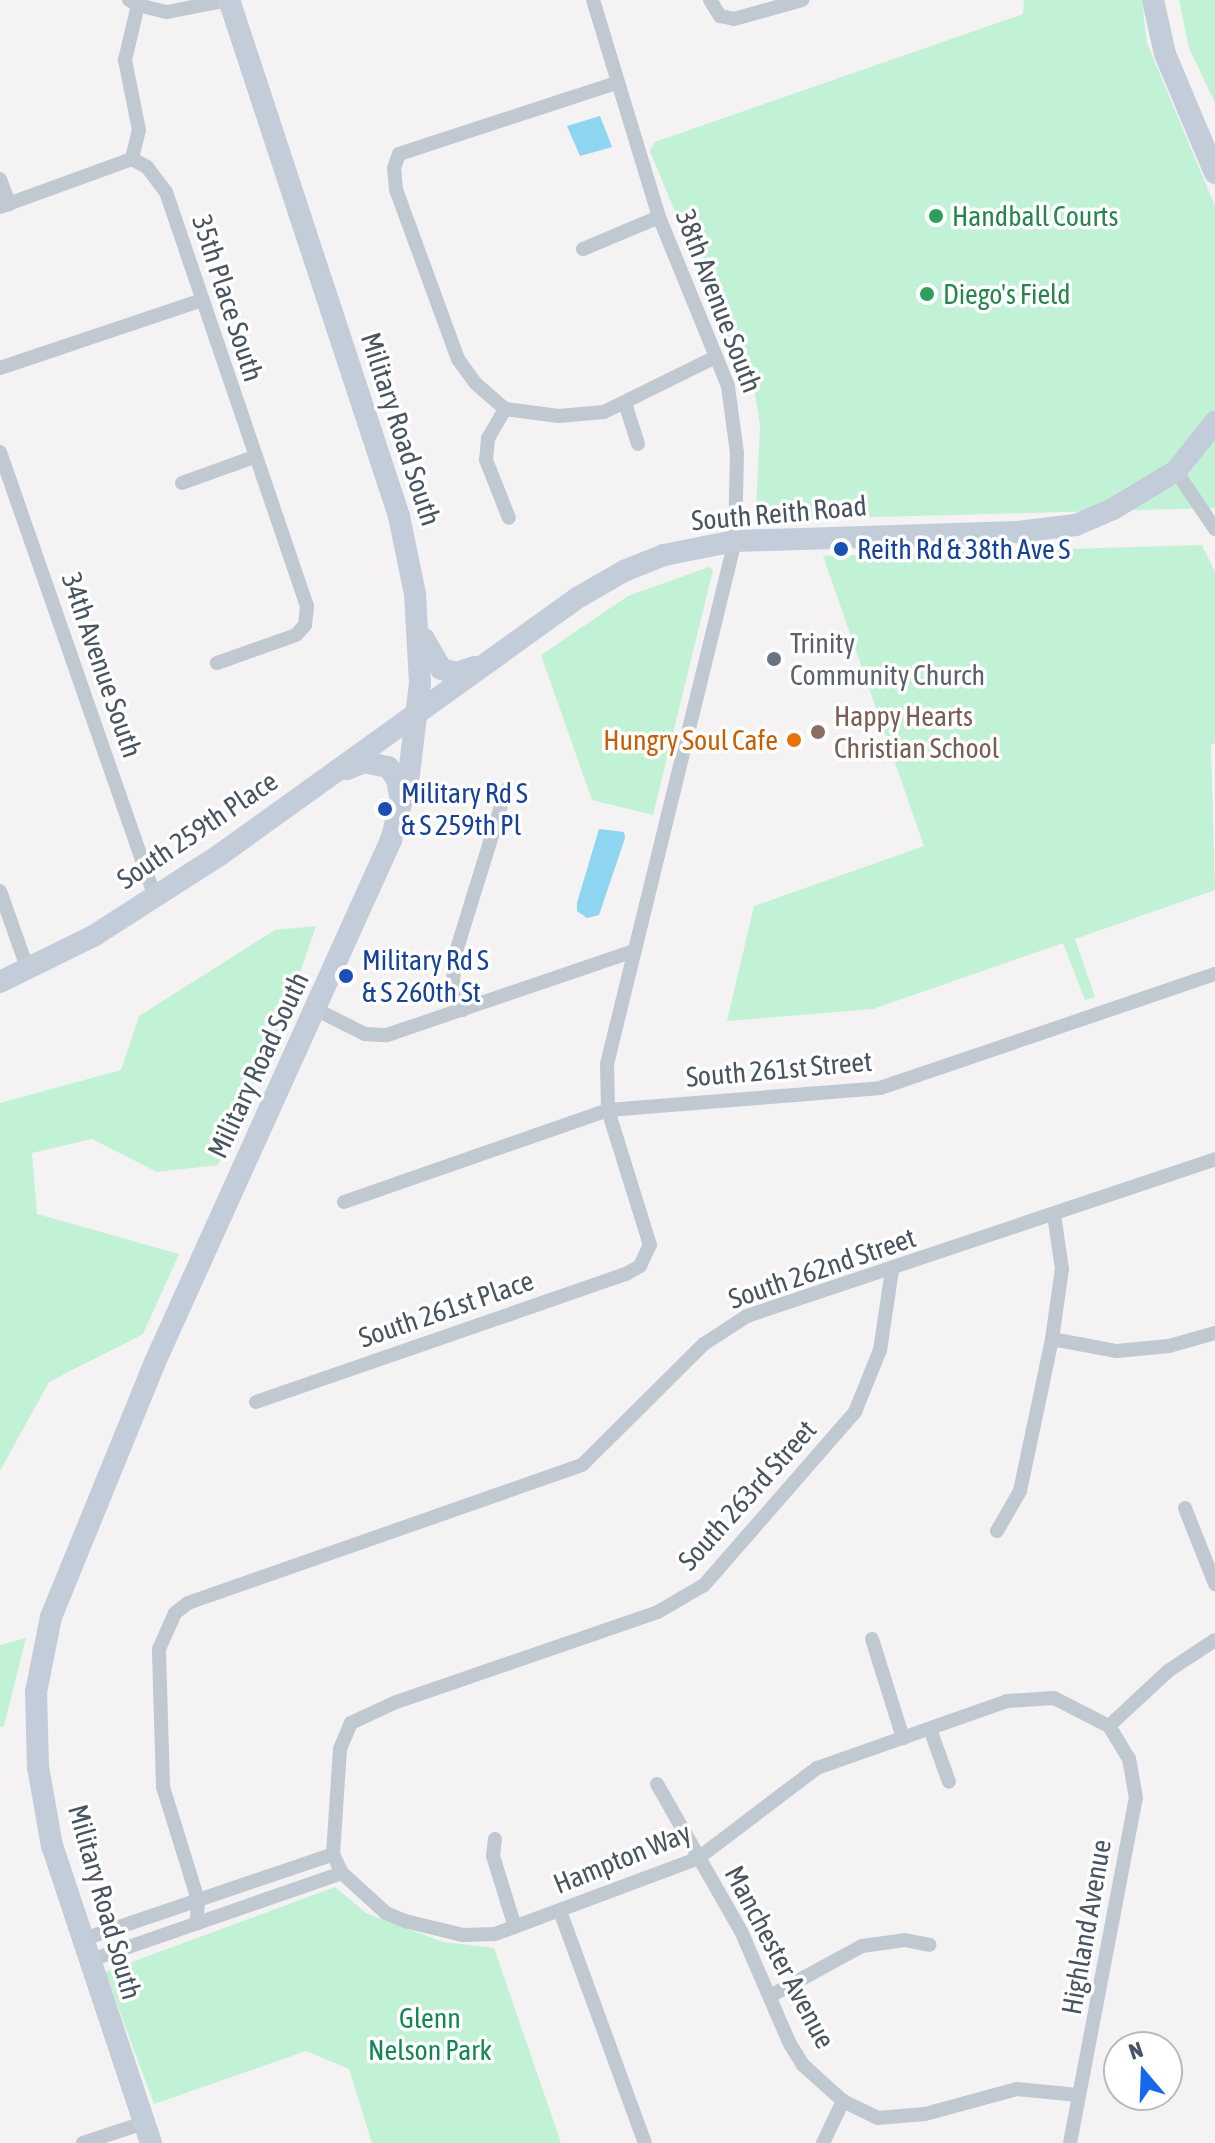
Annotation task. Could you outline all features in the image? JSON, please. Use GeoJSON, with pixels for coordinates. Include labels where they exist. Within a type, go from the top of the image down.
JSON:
{"type":"FeatureCollection","features":[{"type":"Feature","properties":{"kind":"main road","name":"Military Road South"},"geometry":{"type":"LineString","coordinates":[[148,2133],[52,1846],[38,1767],[36,1692],[51,1617],[155,1362],[317,1010],[402,805],[419,711],[418,621],[399,516],[229,0]]}},
{"type":"Feature","properties":{"kind":"main road"},"geometry":{"type":"LineString","coordinates":[[1153,0],[1165,54],[1215,173]]}},
{"type":"Feature","properties":{"kind":"main road"},"geometry":{"type":"LineString","coordinates":[[1176,471],[1215,422]]}},
{"type":"Feature","properties":{"kind":"main road","name":"South Reith Road"},"geometry":{"type":"LineString","coordinates":[[419,711],[624,571],[664,555],[735,541],[1054,528],[1113,509],[1176,471]]}},
{"type":"Feature","properties":{"kind":"main road"},"geometry":{"type":"LineString","coordinates":[[418,621],[427,650],[441,669],[457,673],[493,659]]}},
{"type":"Feature","properties":{"kind":"main road","name":"South 259th Place"},"geometry":{"type":"LineString","coordinates":[[0,982],[28,970],[155,896],[419,711]]}},
{"type":"Feature","properties":{"kind":"main road"},"geometry":{"type":"LineString","coordinates":[[311,789],[374,761],[394,774],[402,805]]}},
{"type":"Feature","properties":{"kind":"street"},"geometry":{"type":"LineString","coordinates":[[0,179],[5,206],[132,159],[139,130],[125,60],[134,2],[167,12],[229,0]]}},
{"type":"Feature","properties":{"kind":"street","name":"38th Avenue South"},"geometry":{"type":"LineString","coordinates":[[593,0],[659,217],[716,357],[734,410],[735,541],[612,1027],[608,1110]]}},
{"type":"Feature","properties":{"kind":"street"},"geometry":{"type":"LineString","coordinates":[[710,0],[720,16],[750,18],[802,0]]}},
{"type":"Feature","properties":{"kind":"street"},"geometry":{"type":"LineString","coordinates":[[616,83],[399,154],[396,190],[458,359],[476,384],[505,409],[579,416],[625,403],[716,357]]}},
{"type":"Feature","properties":{"kind":"street","name":"35th Place South"},"geometry":{"type":"LineString","coordinates":[[132,159],[147,167],[166,192],[307,606],[305,625],[282,641],[217,663]]}},
{"type":"Feature","properties":{"kind":"street"},"geometry":{"type":"LineString","coordinates":[[583,249],[659,217]]}},
{"type":"Feature","properties":{"kind":"street"},"geometry":{"type":"LineString","coordinates":[[0,368],[202,300]]}},
{"type":"Feature","properties":{"kind":"street"},"geometry":{"type":"LineString","coordinates":[[625,403],[638,444]]}},
{"type":"Feature","properties":{"kind":"street"},"geometry":{"type":"LineString","coordinates":[[505,409],[488,438],[486,460],[509,518]]}},
{"type":"Feature","properties":{"kind":"street","name":"34th Avenue South"},"geometry":{"type":"LineString","coordinates":[[0,452],[155,896]]}},
{"type":"Feature","properties":{"kind":"street"},"geometry":{"type":"LineString","coordinates":[[182,483],[254,457]]}},
{"type":"Feature","properties":{"kind":"street"},"geometry":{"type":"LineString","coordinates":[[1176,471],[1215,529]]}},
{"type":"Feature","properties":{"kind":"street"},"geometry":{"type":"LineString","coordinates":[[463,1010],[453,982],[455,955],[506,790]]}},
{"type":"Feature","properties":{"kind":"street"},"geometry":{"type":"LineString","coordinates":[[0,891],[8,935],[28,970]]}},
{"type":"Feature","properties":{"kind":"street"},"geometry":{"type":"LineString","coordinates":[[317,1010],[376,1035],[463,1010],[631,952]]}},
{"type":"Feature","properties":{"kind":"street","name":"South 261st Street"},"geometry":{"type":"LineString","coordinates":[[344,1202],[608,1110],[880,1088],[1215,974]]}},
{"type":"Feature","properties":{"kind":"street","name":"South 261st Place"},"geometry":{"type":"LineString","coordinates":[[256,1402],[626,1274],[647,1256],[649,1233],[608,1110]]}},
{"type":"Feature","properties":{"kind":"street","name":"South 262nd Street"},"geometry":{"type":"LineString","coordinates":[[198,1900],[163,1787],[159,1649],[175,1613],[201,1597],[582,1465],[723,1330],[747,1316],[892,1270],[1215,1159]]}},
{"type":"Feature","properties":{"kind":"street"},"geometry":{"type":"LineString","coordinates":[[997,1531],[1020,1491],[1052,1339],[1062,1269],[1054,1215]]}},
{"type":"Feature","properties":{"kind":"street","name":"South 263rd Street"},"geometry":{"type":"LineString","coordinates":[[333,1854],[344,1735],[360,1716],[658,1612],[704,1585],[855,1412],[880,1350],[892,1270]]}},
{"type":"Feature","properties":{"kind":"street"},"geometry":{"type":"LineString","coordinates":[[1052,1339],[1117,1351],[1169,1346],[1215,1333]]}},
{"type":"Feature","properties":{"kind":"street"},"geometry":{"type":"LineString","coordinates":[[1185,1508],[1215,1584]]}},
{"type":"Feature","properties":{"kind":"street"},"geometry":{"type":"LineString","coordinates":[[872,1639],[903,1738]]}},
{"type":"Feature","properties":{"kind":"street"},"geometry":{"type":"LineString","coordinates":[[1109,1726],[1168,1671],[1215,1640]]}},
{"type":"Feature","properties":{"kind":"street","name":"Hampton Way"},"geometry":{"type":"LineString","coordinates":[[333,1854],[342,1873],[386,1913],[405,1921],[469,1936],[515,1927],[697,1859],[817,1768],[930,1729],[1034,1696],[1074,1704],[1109,1726]]}},
{"type":"Feature","properties":{"kind":"street","name":"Highland Avenue"},"geometry":{"type":"LineString","coordinates":[[1070,2143],[1136,1798],[1129,1759],[1109,1726]]}},
{"type":"Feature","properties":{"kind":"street"},"geometry":{"type":"LineString","coordinates":[[930,1729],[949,1782]]}},
{"type":"Feature","properties":{"kind":"street","name":"Manchester Avenue"},"geometry":{"type":"LineString","coordinates":[[657,1784],[697,1859],[729,1907],[803,2065],[843,2101],[878,2118],[925,2114],[1017,2089],[1078,2095]]}},
{"type":"Feature","properties":{"kind":"street"},"geometry":{"type":"LineString","coordinates":[[495,1839],[493,1856],[515,1927]]}},
{"type":"Feature","properties":{"kind":"street"},"geometry":{"type":"LineString","coordinates":[[85,1951],[198,1900],[333,1854]]}},
{"type":"Feature","properties":{"kind":"street"},"geometry":{"type":"LineString","coordinates":[[85,1951],[197,1923],[342,1873]]}},
{"type":"Feature","properties":{"kind":"street"},"geometry":{"type":"LineString","coordinates":[[197,1923],[198,1900]]}},
{"type":"Feature","properties":{"kind":"street"},"geometry":{"type":"LineString","coordinates":[[560,1911],[645,2143]]}},
{"type":"Feature","properties":{"kind":"street"},"geometry":{"type":"LineString","coordinates":[[770,1996],[862,1946],[905,1940],[930,1945]]}},
{"type":"Feature","properties":{"kind":"street"},"geometry":{"type":"LineString","coordinates":[[823,2143],[843,2101]]}},
{"type":"Feature","properties":{"kind":"street"},"geometry":{"type":"LineString","coordinates":[[83,2143],[148,2133]]}},
{"type":"Feature","properties":{"kind":"green space"},"geometry":{"type":"Polygon","coordinates":[[[1024,0],[1142,0],[1147,43],[1215,206],[1215,508],[763,520],[756,509],[760,426],[753,380],[748,369],[744,379],[650,151],[655,142],[1023,14],[1024,0]]]}},
{"type":"Feature","properties":{"kind":"green space"},"geometry":{"type":"Polygon","coordinates":[[[1179,0],[1215,0],[1215,103],[1189,48],[1179,0]]]}},
{"type":"Feature","properties":{"kind":"green space"},"geometry":{"type":"Polygon","coordinates":[[[1202,545],[1215,572],[1215,743],[1211,745],[1215,890],[1075,939],[1095,997],[1085,1000],[1063,943],[873,1009],[727,1021],[754,906],[924,846],[823,556],[1202,545]]]}},
{"type":"Feature","properties":{"kind":"green space"},"geometry":{"type":"Polygon","coordinates":[[[709,567],[713,570],[653,815],[592,800],[541,655],[628,596],[709,567]]]}},
{"type":"Feature","properties":{"kind":"green space"},"geometry":{"type":"Polygon","coordinates":[[[316,926],[288,1007],[218,1165],[157,1172],[92,1139],[32,1153],[37,1214],[179,1254],[143,1334],[49,1382],[0,1471],[0,1103],[121,1070],[139,1016],[275,930],[316,926]]]}},
{"type":"Feature","properties":{"kind":"green space"},"geometry":{"type":"Polygon","coordinates":[[[26,1638],[4,1726],[0,1727],[0,1645],[26,1638]]]}},
{"type":"Feature","properties":{"kind":"green space","name":"Glenn Nelson Park"},"geometry":{"type":"Polygon","coordinates":[[[335,1887],[366,1913],[443,1942],[494,1948],[561,2143],[372,2143],[349,2069],[306,2051],[154,2104],[105,1972],[335,1887]]]}},
{"type":"Feature","properties":{"kind":"water"},"geometry":{"type":"Polygon","coordinates":[[[600,116],[612,147],[580,156],[567,126],[600,116]]]}},
{"type":"Feature","properties":{"kind":"water"},"geometry":{"type":"Polygon","coordinates":[[[599,829],[624,832],[625,838],[599,915],[587,918],[577,911],[577,903],[599,829]]]}},
{"type":"Feature","properties":{"kind":"place","name":"Handball Courts"},"geometry":{"type":"Point","coordinates":[936,216]}},
{"type":"Feature","properties":{"kind":"place","name":"Diego's Field"},"geometry":{"type":"Point","coordinates":[927,294]}},
{"type":"Feature","properties":{"kind":"place","name":"Reith Rd & 38th Ave S"},"geometry":{"type":"Point","coordinates":[841,549]}},
{"type":"Feature","properties":{"kind":"place","name":"Trinity Community Church"},"geometry":{"type":"Point","coordinates":[774,659]}},
{"type":"Feature","properties":{"kind":"place","name":"Happy Hearts Christian School"},"geometry":{"type":"Point","coordinates":[818,732]}},
{"type":"Feature","properties":{"kind":"place","name":"Hungry Soul Cafe"},"geometry":{"type":"Point","coordinates":[794,740]}},
{"type":"Feature","properties":{"kind":"place","name":"Military Rd S & S 259th Pl"},"geometry":{"type":"Point","coordinates":[385,809]}},
{"type":"Feature","properties":{"kind":"place","name":"Military Rd S & S 260th St"},"geometry":{"type":"Point","coordinates":[346,976]}}]}
